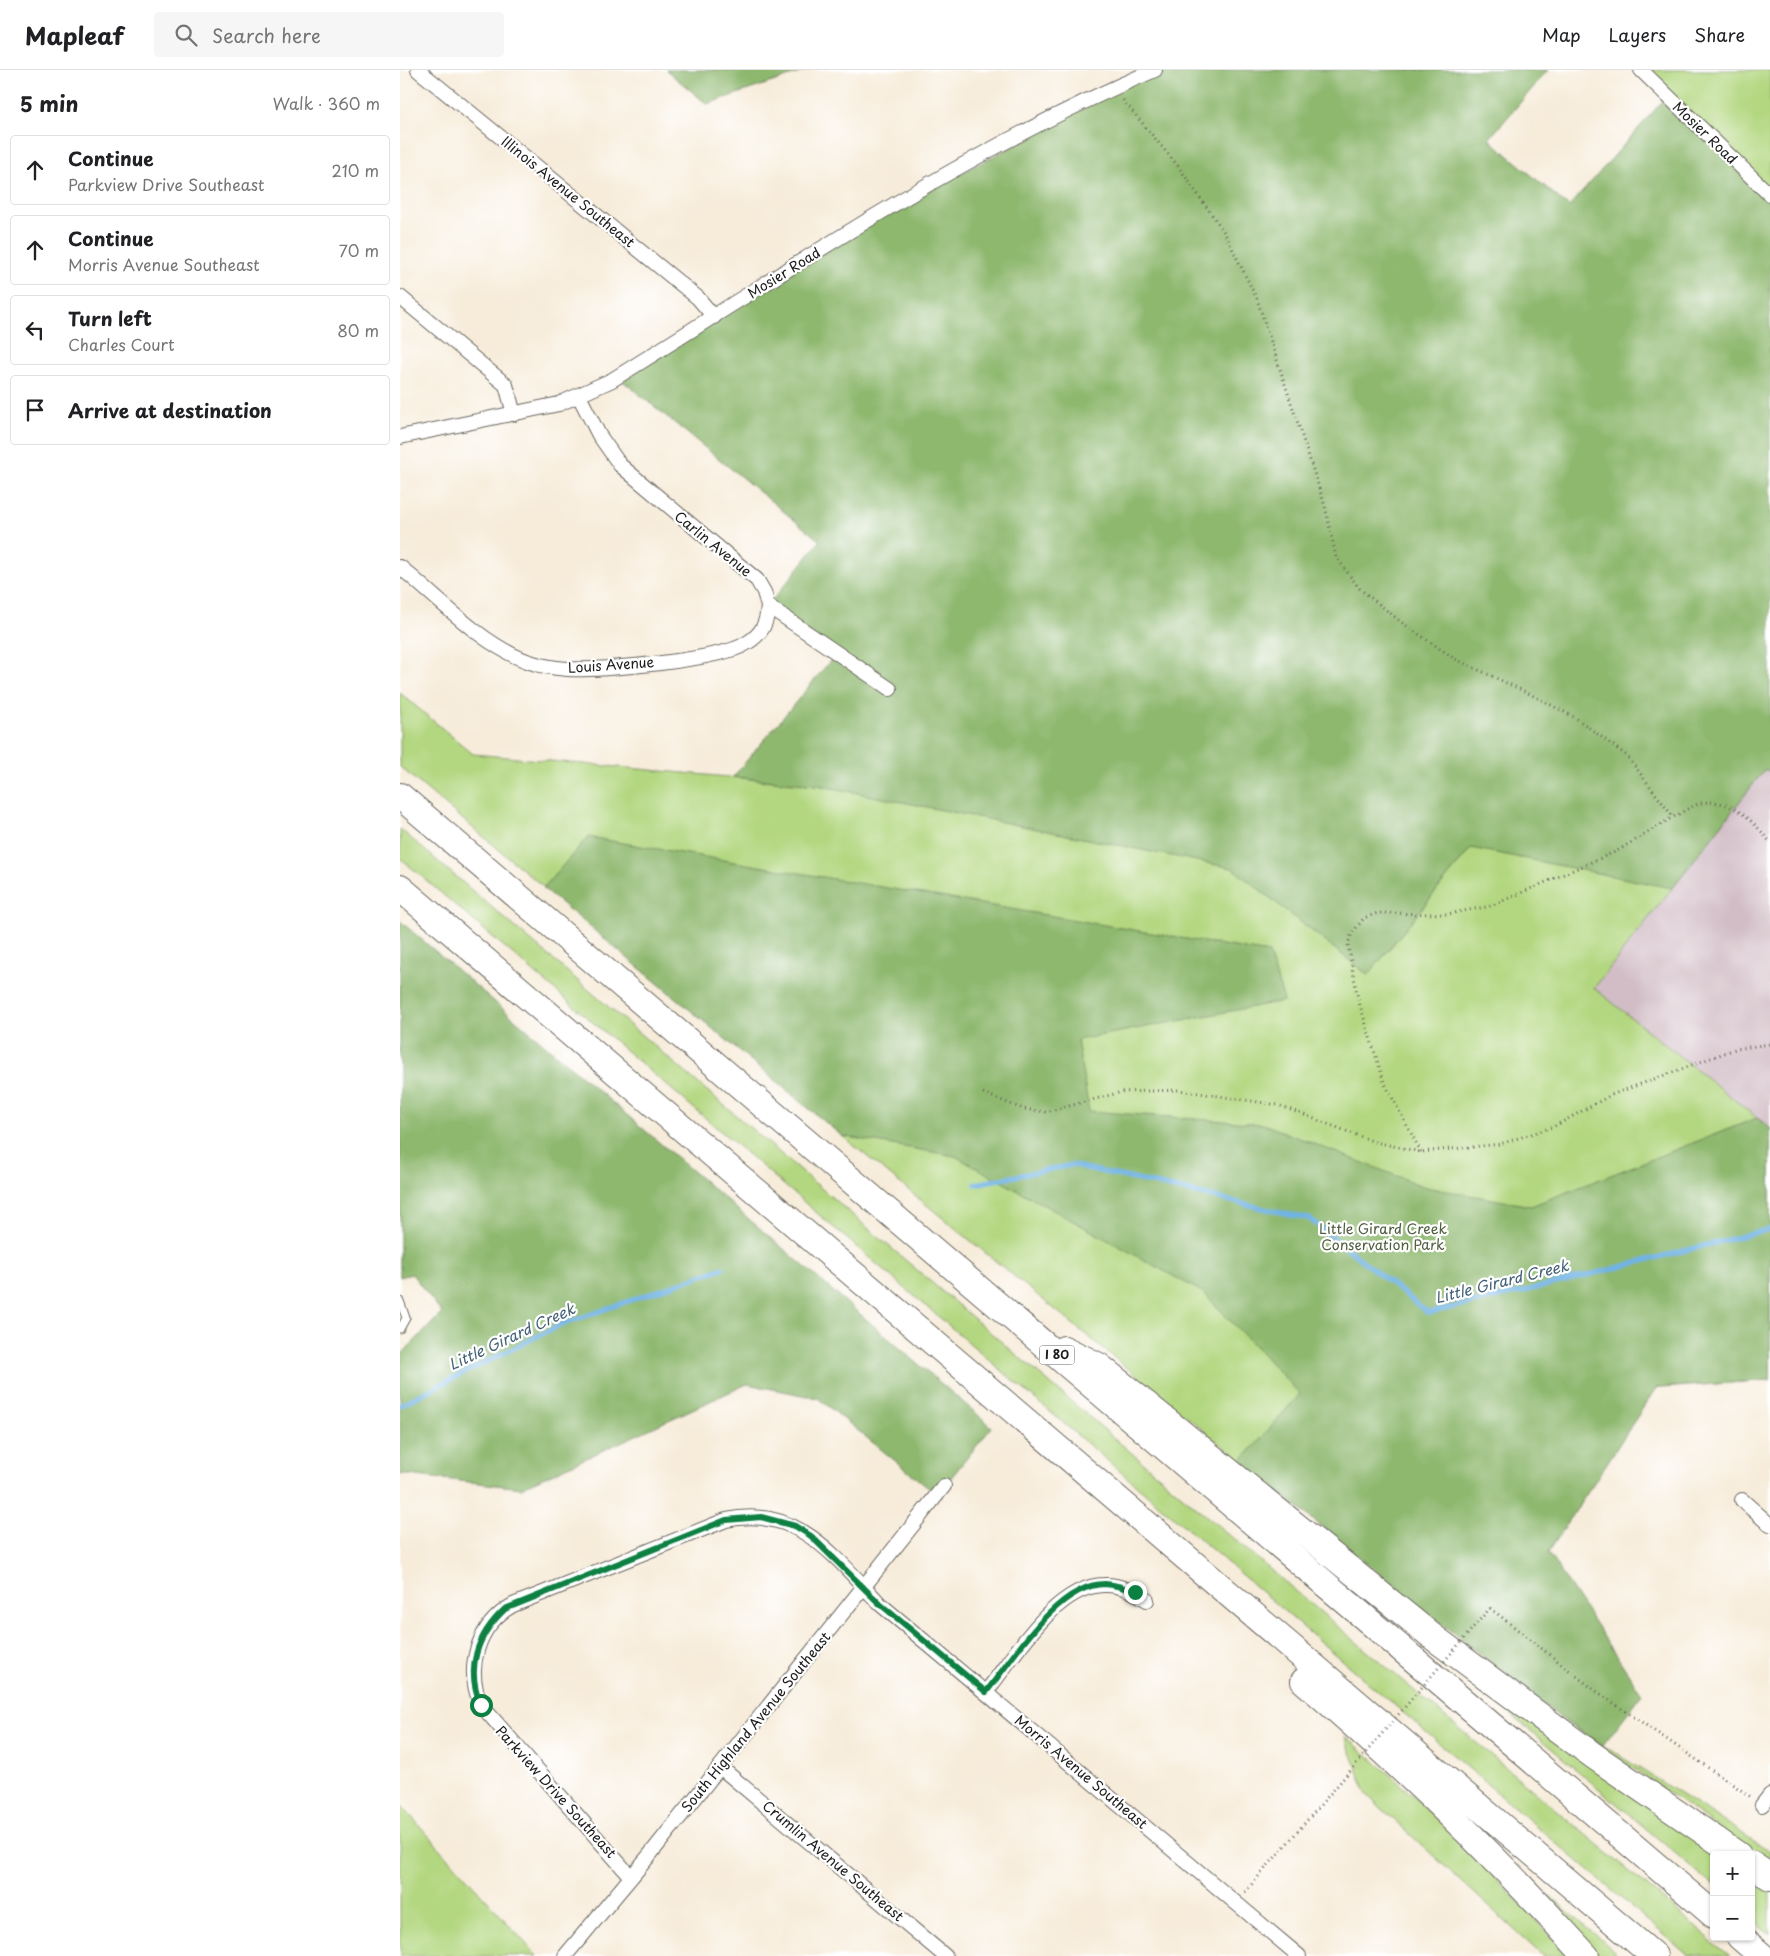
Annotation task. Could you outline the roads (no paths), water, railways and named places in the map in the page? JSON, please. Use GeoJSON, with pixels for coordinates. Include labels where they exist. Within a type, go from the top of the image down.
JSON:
{"type":"FeatureCollection","features":[{"type":"Feature","properties":{"kind":"highway","name":"I 80"},"geometry":{"type":"LineString","coordinates":[[400,796],[1710,1912]]}},
{"type":"Feature","properties":{"kind":"highway"},"geometry":{"type":"LineString","coordinates":[[400,888],[1654,1956]]}},
{"type":"Feature","properties":{"kind":"highway"},"geometry":{"type":"LineString","coordinates":[[1031,1333],[1099,1366],[1433,1636],[1594,1756],[1732,1851]]}},
{"type":"Feature","properties":{"kind":"highway"},"geometry":{"type":"LineString","coordinates":[[1179,1551],[1235,1621],[1383,1750],[1483,1846],[1586,1956]]}},
{"type":"Feature","properties":{"kind":"highway"},"geometry":{"type":"LineString","coordinates":[[1755,1867],[1770,1877]]}},
{"type":"Feature","properties":{"kind":"highway"},"geometry":{"type":"LineString","coordinates":[[1745,1941],[1762,1956]]}},
{"type":"Feature","properties":{"kind":"street","name":"Illinois Avenue Southeast"},"geometry":{"type":"LineString","coordinates":[[418,70],[698,298],[714,317]]}},
{"type":"Feature","properties":{"kind":"street","name":"Mosier Road"},"geometry":{"type":"LineString","coordinates":[[400,438],[559,404],[612,380],[944,176],[1064,110],[1155,70]]}},
{"type":"Feature","properties":{"kind":"street","name":"Mosier Road"},"geometry":{"type":"LineString","coordinates":[[1643,71],[1770,195]]}},
{"type":"Feature","properties":{"kind":"street"},"geometry":{"type":"LineString","coordinates":[[400,297],[506,385],[514,414]]}},
{"type":"Feature","properties":{"kind":"street","name":"Carlin Avenue"},"geometry":{"type":"LineString","coordinates":[[579,396],[598,435],[620,464],[757,580],[764,592],[768,606]]}},
{"type":"Feature","properties":{"kind":"street","name":"Louis Avenue"},"geometry":{"type":"LineString","coordinates":[[400,567],[497,647],[528,662],[561,668],[592,669],[668,661],[734,650],[756,637],[763,628],[768,606]]}},
{"type":"Feature","properties":{"kind":"street"},"geometry":{"type":"LineString","coordinates":[[768,606],[890,688]]}},
{"type":"Feature","properties":{"kind":"street","name":"South Highland Avenue Southeast"},"geometry":{"type":"LineString","coordinates":[[565,1956],[720,1767],[944,1486]]}},
{"type":"Feature","properties":{"kind":"street"},"geometry":{"type":"LineString","coordinates":[[1742,1500],[1770,1525]]}},
{"type":"Feature","properties":{"kind":"street","name":"Parkview Drive Southeast"},"geometry":{"type":"LineString","coordinates":[[631,1877],[481,1705],[473,1677],[473,1660],[478,1644],[493,1620],[513,1605],[694,1532],[740,1517],[761,1517],[795,1526],[820,1542],[864,1587]]}},
{"type":"Feature","properties":{"kind":"street"},"geometry":{"type":"LineString","coordinates":[[986,1692],[1046,1617],[1062,1602],[1078,1592],[1106,1584],[1126,1588],[1147,1600]]}},
{"type":"Feature","properties":{"kind":"street","name":"Morris Avenue Southeast"},"geometry":{"type":"LineString","coordinates":[[864,1587],[880,1604],[1300,1956]]}},
{"type":"Feature","properties":{"kind":"street","name":"Crumlin Avenue Southeast"},"geometry":{"type":"LineString","coordinates":[[720,1767],[946,1956]]}},
{"type":"Feature","properties":{"kind":"lane"},"geometry":{"type":"LineString","coordinates":[[400,1300],[406,1318],[400,1329]]}},
{"type":"Feature","properties":{"kind":"waterway","name":"Little Girard Creek"},"geometry":{"type":"LineString","coordinates":[[975,1184],[1072,1165],[1310,1219],[1428,1313],[1521,1292],[1770,1229]]}},
{"type":"Feature","properties":{"kind":"waterway","name":"Little Girard Creek"},"geometry":{"type":"LineString","coordinates":[[400,1405],[560,1325],[723,1268]]}},
{"type":"Feature","properties":{"kind":"park label","name":"Little Girard Creek Conservation Park"},"geometry":{"type":"Point","coordinates":[1383,1238]}}]}
